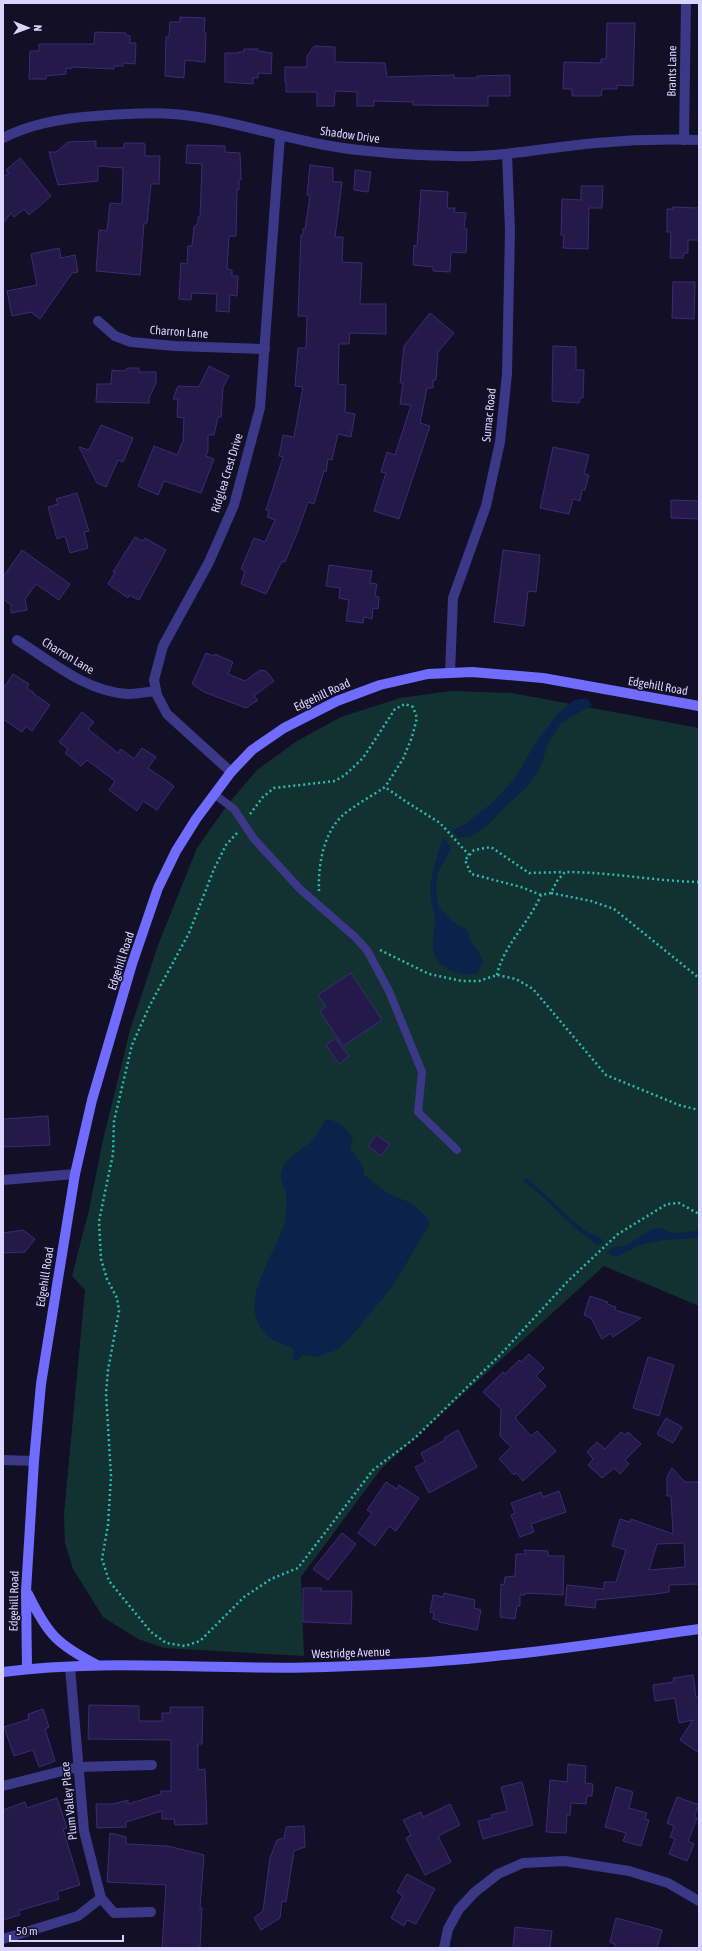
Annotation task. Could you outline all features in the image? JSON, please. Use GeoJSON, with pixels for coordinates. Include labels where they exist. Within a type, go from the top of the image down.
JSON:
{"type":"FeatureCollection","features":[{"type":"Feature","properties":{"kind":"street","name":"Brants Lane"},"geometry":{"type":"LineString","coordinates":[[684,140],[686,3]]}},
{"type":"Feature","properties":{"kind":"street","name":"Shadow Drive"},"geometry":{"type":"LineString","coordinates":[[3,138],[14,132],[43,123],[71,118],[140,113],[181,116],[328,146],[391,154],[455,156],[507,154],[597,143],[699,140]]}},
{"type":"Feature","properties":{"kind":"street","name":"Ridglea Crest Drive"},"geometry":{"type":"LineString","coordinates":[[231,772],[167,714],[156,691],[154,680],[163,646],[209,562],[234,505],[260,408],[280,136]]}},
{"type":"Feature","properties":{"kind":"street","name":"Sumac Road"},"geometry":{"type":"LineString","coordinates":[[450,673],[453,598],[486,506],[500,442],[507,374],[510,231],[507,154]]}},
{"type":"Feature","properties":{"kind":"street","name":"Charron Lane"},"geometry":{"type":"LineString","coordinates":[[98,321],[115,336],[132,342],[175,346],[265,349]]}},
{"type":"Feature","properties":{"kind":"street","name":"Charron Lane"},"geometry":{"type":"LineString","coordinates":[[17,640],[82,681],[101,689],[128,694],[156,691]]}},
{"type":"Feature","properties":{"kind":"street","name":"Edgehill Road"},"geometry":{"type":"LineString","coordinates":[[27,1669],[26,1591],[34,1461],[41,1384],[75,1174],[92,1100],[132,964],[158,888],[176,851],[214,794],[231,772],[252,750],[284,728],[337,701],[380,685],[428,674],[472,672],[543,678],[699,706]]}},
{"type":"Feature","properties":{"kind":"street"},"geometry":{"type":"LineString","coordinates":[[3,1180],[75,1174]]}},
{"type":"Feature","properties":{"kind":"street"},"geometry":{"type":"LineString","coordinates":[[3,1460],[34,1461]]}},
{"type":"Feature","properties":{"kind":"street"},"geometry":{"type":"LineString","coordinates":[[26,1591],[42,1623],[56,1639],[72,1652],[99,1666]]}},
{"type":"Feature","properties":{"kind":"street","name":"Westridge Avenue"},"geometry":{"type":"LineString","coordinates":[[3,1672],[27,1669],[99,1666],[272,1668],[408,1664],[504,1656],[699,1629]]}},
{"type":"Feature","properties":{"kind":"street","name":"Plum Valley Place"},"geometry":{"type":"LineString","coordinates":[[70,1667],[84,1831],[101,1898],[114,1913],[151,1912]]}},
{"type":"Feature","properties":{"kind":"street"},"geometry":{"type":"LineString","coordinates":[[3,1786],[78,1767],[152,1765]]}},
{"type":"Feature","properties":{"kind":"street"},"geometry":{"type":"LineString","coordinates":[[444,1948],[448,1929],[459,1909],[475,1892],[498,1874],[523,1863],[565,1861],[629,1872],[668,1883],[699,1901]]}},
{"type":"Feature","properties":{"kind":"street"},"geometry":{"type":"LineString","coordinates":[[3,1939],[78,1916],[101,1898]]}},
{"type":"Feature","properties":{"kind":"lane"},"geometry":{"type":"LineString","coordinates":[[214,794],[234,809],[245,823],[254,839],[319,907],[355,937],[369,953],[389,991],[422,1072],[418,1112],[457,1150]]}},
{"type":"Feature","properties":{"kind":"path"},"geometry":{"type":"LineString","coordinates":[[319,907],[318,877],[323,851],[331,832],[342,816],[385,787],[403,759],[417,718],[413,708],[405,704],[395,709],[363,758],[345,775],[334,781],[274,788],[263,797],[245,823],[226,845],[214,869],[189,933],[150,1006],[132,1045],[114,1121],[113,1154],[108,1187],[99,1221],[101,1259],[107,1279],[117,1298],[119,1311],[108,1370],[106,1393],[111,1476],[108,1525],[102,1559],[109,1581],[151,1632],[166,1643],[185,1646],[200,1641],[244,1597],[271,1579],[298,1568],[373,1470],[415,1438],[500,1355],[568,1281],[618,1234],[667,1204],[679,1203],[699,1214]]}},
{"type":"Feature","properties":{"kind":"path"},"geometry":{"type":"LineString","coordinates":[[385,787],[404,801],[440,823],[469,855]]}},
{"type":"Feature","properties":{"kind":"path"},"geometry":{"type":"LineString","coordinates":[[699,882],[674,881],[589,872],[529,873],[491,847],[474,850],[464,860],[470,874],[521,887],[541,895],[551,893],[591,901],[614,909],[699,978]]}},
{"type":"Feature","properties":{"kind":"path"},"geometry":{"type":"LineString","coordinates":[[551,893],[557,881],[564,872]]}},
{"type":"Feature","properties":{"kind":"path"},"geometry":{"type":"LineString","coordinates":[[497,975],[500,964],[535,910],[541,895]]}},
{"type":"Feature","properties":{"kind":"path"},"geometry":{"type":"LineString","coordinates":[[369,953],[382,950],[429,974],[462,980],[479,981],[497,975],[516,979],[533,989],[590,1054],[606,1075],[678,1105],[699,1110]]}},
{"type":"Feature","properties":{"kind":"green space"},"geometry":{"type":"Polygon","coordinates":[[[451,691],[512,693],[699,728],[699,1306],[604,1266],[381,1469],[301,1577],[304,1656],[164,1648],[138,1639],[103,1617],[73,1569],[65,1543],[64,1514],[85,1290],[72,1276],[89,1210],[103,1140],[130,1030],[158,945],[197,848],[228,804],[257,770],[297,741],[341,717],[400,698],[451,691]]]}},
{"type":"Feature","properties":{"kind":"water"},"geometry":{"type":"Polygon","coordinates":[[[587,698],[592,705],[561,723],[548,743],[541,766],[527,787],[490,823],[472,836],[459,838],[452,831],[465,824],[492,803],[516,777],[534,745],[557,714],[574,700],[587,698]]]}},
{"type":"Feature","properties":{"kind":"water"},"geometry":{"type":"Polygon","coordinates":[[[444,838],[450,846],[450,851],[438,872],[436,888],[438,905],[451,920],[467,930],[472,944],[477,949],[483,962],[478,973],[457,973],[444,967],[435,956],[433,949],[435,916],[431,898],[431,881],[437,856],[444,838]]]}},
{"type":"Feature","properties":{"kind":"water"},"geometry":{"type":"Polygon","coordinates":[[[327,1119],[335,1121],[342,1126],[353,1138],[350,1148],[363,1167],[364,1175],[389,1194],[411,1203],[428,1218],[429,1225],[393,1286],[348,1340],[337,1350],[316,1357],[303,1355],[297,1361],[292,1360],[294,1354],[293,1348],[273,1340],[261,1328],[255,1314],[255,1299],[265,1268],[285,1221],[286,1197],[281,1176],[283,1168],[290,1159],[313,1139],[327,1119]]]}},
{"type":"Feature","properties":{"kind":"water"},"geometry":{"type":"Polygon","coordinates":[[[526,1178],[578,1225],[586,1231],[601,1238],[603,1243],[597,1245],[574,1227],[542,1196],[523,1181],[526,1178]]]}},
{"type":"Feature","properties":{"kind":"water"},"geometry":{"type":"Polygon","coordinates":[[[661,1228],[674,1233],[699,1230],[699,1238],[663,1240],[637,1246],[617,1257],[607,1254],[611,1248],[625,1246],[652,1229],[661,1228]]]}},
{"type":"Feature","properties":{"kind":"building"},"geometry":{"type":"Polygon","coordinates":[[[180,17],[205,18],[204,32],[206,33],[205,62],[185,60],[184,78],[165,76],[166,37],[169,37],[170,22],[180,22],[180,17]]]}},
{"type":"Feature","properties":{"kind":"building"},"geometry":{"type":"Polygon","coordinates":[[[607,23],[635,23],[633,86],[617,85],[617,89],[602,89],[601,96],[572,96],[572,89],[563,89],[564,62],[601,63],[601,59],[606,59],[607,23]]]}},
{"type":"Feature","properties":{"kind":"building"},"geometry":{"type":"Polygon","coordinates":[[[95,32],[126,33],[126,35],[130,36],[130,43],[136,43],[135,64],[123,63],[123,66],[114,66],[114,69],[71,67],[71,69],[66,68],[66,74],[46,76],[46,79],[29,79],[30,51],[39,51],[39,44],[94,44],[95,32]]]}},
{"type":"Feature","properties":{"kind":"building"},"geometry":{"type":"Polygon","coordinates":[[[314,46],[335,47],[335,62],[385,63],[387,77],[454,75],[454,78],[477,78],[477,76],[510,75],[510,96],[488,96],[488,106],[413,105],[413,102],[374,101],[374,106],[357,106],[357,92],[335,91],[334,106],[317,106],[317,92],[286,92],[285,82],[285,67],[307,67],[307,56],[314,46]]]}},
{"type":"Feature","properties":{"kind":"building"},"geometry":{"type":"Polygon","coordinates":[[[244,49],[258,49],[258,51],[272,53],[271,74],[258,73],[258,78],[253,78],[253,84],[225,82],[225,53],[244,52],[244,49]]]}},
{"type":"Feature","properties":{"kind":"building"},"geometry":{"type":"Polygon","coordinates":[[[96,141],[96,148],[124,148],[124,143],[142,143],[145,144],[145,156],[160,156],[159,184],[151,184],[147,223],[144,223],[140,275],[96,271],[99,230],[107,231],[110,203],[122,204],[123,168],[98,166],[98,181],[58,185],[49,152],[56,152],[68,142],[96,141]]]}},
{"type":"Feature","properties":{"kind":"building"},"geometry":{"type":"Polygon","coordinates":[[[187,145],[225,146],[225,152],[240,153],[241,180],[239,180],[239,190],[237,189],[236,236],[229,236],[227,269],[232,270],[232,276],[238,276],[237,296],[230,295],[229,312],[216,311],[217,294],[192,293],[191,300],[179,299],[181,263],[187,264],[188,246],[192,246],[194,227],[198,223],[198,217],[200,217],[202,164],[186,163],[187,145]]]}},
{"type":"Feature","properties":{"kind":"building"},"geometry":{"type":"Polygon","coordinates":[[[20,158],[51,196],[29,215],[24,209],[14,217],[11,213],[3,223],[3,177],[9,173],[6,170],[20,158]]]}},
{"type":"Feature","properties":{"kind":"building"},"geometry":{"type":"Polygon","coordinates":[[[310,165],[333,168],[333,182],[342,182],[335,237],[343,237],[342,262],[362,263],[360,304],[386,304],[386,334],[350,333],[349,344],[339,344],[338,384],[346,385],[345,412],[355,414],[351,437],[338,434],[332,460],[328,459],[326,472],[324,471],[314,504],[308,502],[285,562],[282,561],[266,594],[241,584],[245,571],[241,569],[254,538],[265,542],[275,520],[267,517],[269,511],[266,510],[283,457],[279,456],[283,435],[294,437],[303,387],[295,386],[298,348],[306,348],[307,316],[298,316],[301,235],[303,235],[303,229],[305,229],[310,196],[307,195],[310,165]]]}},
{"type":"Feature","properties":{"kind":"building"},"geometry":{"type":"Polygon","coordinates":[[[355,170],[371,172],[368,192],[354,190],[355,170]]]}},
{"type":"Feature","properties":{"kind":"building"},"geometry":{"type":"Polygon","coordinates":[[[581,186],[603,186],[602,208],[589,208],[588,249],[563,248],[564,235],[561,235],[562,199],[581,200],[581,186]]]}},
{"type":"Feature","properties":{"kind":"building"},"geometry":{"type":"Polygon","coordinates":[[[421,190],[448,192],[447,208],[455,208],[454,212],[466,213],[464,228],[467,229],[466,253],[451,252],[450,272],[433,271],[433,267],[413,265],[414,245],[417,246],[421,190]]]}},
{"type":"Feature","properties":{"kind":"building"},"geometry":{"type":"Polygon","coordinates":[[[673,207],[699,208],[699,240],[688,240],[688,253],[684,253],[683,258],[670,258],[671,232],[667,232],[667,209],[673,209],[673,207]]]}},
{"type":"Feature","properties":{"kind":"building"},"geometry":{"type":"Polygon","coordinates":[[[59,248],[61,258],[75,255],[78,272],[72,273],[40,319],[31,312],[12,316],[7,291],[37,285],[31,254],[59,248]]]}},
{"type":"Feature","properties":{"kind":"building"},"geometry":{"type":"Polygon","coordinates":[[[673,282],[695,282],[694,319],[672,318],[673,282]]]}},
{"type":"Feature","properties":{"kind":"building"},"geometry":{"type":"Polygon","coordinates":[[[430,313],[454,333],[438,352],[436,380],[433,380],[433,388],[427,388],[420,423],[430,426],[399,519],[374,511],[386,473],[381,472],[387,452],[395,455],[411,405],[400,404],[403,383],[400,383],[404,346],[430,313]]]}},
{"type":"Feature","properties":{"kind":"building"},"geometry":{"type":"Polygon","coordinates":[[[553,346],[576,347],[576,370],[584,370],[583,398],[580,398],[579,403],[552,401],[553,346]]]}},
{"type":"Feature","properties":{"kind":"building"},"geometry":{"type":"Polygon","coordinates":[[[209,366],[229,376],[223,387],[221,417],[218,417],[214,435],[208,435],[208,450],[206,456],[214,459],[201,493],[164,481],[158,495],[138,486],[154,446],[177,455],[183,441],[184,418],[177,417],[178,399],[173,399],[178,386],[199,387],[209,366]]]}},
{"type":"Feature","properties":{"kind":"building"},"geometry":{"type":"Polygon","coordinates":[[[127,368],[139,368],[139,372],[156,372],[156,383],[149,398],[149,403],[96,402],[97,384],[111,384],[112,370],[121,371],[127,370],[127,368]]]}},
{"type":"Feature","properties":{"kind":"building"},"geometry":{"type":"Polygon","coordinates":[[[101,425],[133,438],[123,462],[118,460],[106,487],[97,483],[79,447],[89,450],[101,425]]]}},
{"type":"Feature","properties":{"kind":"building"},"geometry":{"type":"Polygon","coordinates":[[[553,447],[589,455],[584,474],[589,475],[585,490],[582,490],[580,501],[573,499],[569,514],[540,508],[553,447]]]}},
{"type":"Feature","properties":{"kind":"building"},"geometry":{"type":"Polygon","coordinates":[[[77,493],[89,531],[84,532],[88,548],[70,553],[65,536],[57,539],[48,507],[58,504],[56,499],[77,493]]]}},
{"type":"Feature","properties":{"kind":"building"},"geometry":{"type":"Polygon","coordinates":[[[671,500],[699,501],[699,519],[671,518],[671,500]]]}},
{"type":"Feature","properties":{"kind":"building"},"geometry":{"type":"Polygon","coordinates":[[[135,537],[143,541],[145,538],[166,550],[139,600],[129,595],[128,598],[108,584],[115,572],[113,572],[135,537]]]}},
{"type":"Feature","properties":{"kind":"building"},"geometry":{"type":"Polygon","coordinates":[[[22,550],[70,584],[59,600],[36,584],[25,599],[27,610],[11,613],[11,605],[3,599],[3,577],[22,550]]]}},
{"type":"Feature","properties":{"kind":"building"},"geometry":{"type":"Polygon","coordinates":[[[503,550],[540,555],[536,592],[528,591],[524,626],[494,622],[503,550]]]}},
{"type":"Feature","properties":{"kind":"building"},"geometry":{"type":"Polygon","coordinates":[[[329,565],[372,571],[370,583],[377,584],[375,596],[379,597],[378,609],[373,608],[372,619],[364,617],[363,623],[346,621],[349,600],[339,598],[340,588],[326,586],[329,565]]]}},
{"type":"Feature","properties":{"kind":"building"},"geometry":{"type":"Polygon","coordinates":[[[206,653],[214,656],[215,654],[233,662],[228,674],[245,681],[260,670],[266,671],[274,681],[254,696],[258,700],[246,708],[204,692],[192,684],[206,653]]]}},
{"type":"Feature","properties":{"kind":"building"},"geometry":{"type":"Polygon","coordinates":[[[13,674],[29,684],[27,688],[50,705],[32,731],[26,726],[22,732],[3,719],[3,689],[13,674]]]}},
{"type":"Feature","properties":{"kind":"building"},"geometry":{"type":"Polygon","coordinates":[[[82,712],[94,722],[88,729],[118,753],[121,749],[134,759],[142,748],[156,757],[148,768],[174,786],[157,810],[143,801],[137,811],[109,790],[115,781],[87,760],[81,766],[65,753],[68,749],[59,742],[82,712]]]}},
{"type":"Feature","properties":{"kind":"building"},"geometry":{"type":"Polygon","coordinates":[[[351,973],[382,1020],[343,1046],[320,1011],[326,1007],[318,995],[351,973]]]}},
{"type":"Feature","properties":{"kind":"building"},"geometry":{"type":"Polygon","coordinates":[[[335,1038],[349,1056],[339,1064],[326,1045],[335,1038]]]}},
{"type":"Feature","properties":{"kind":"building"},"geometry":{"type":"Polygon","coordinates":[[[48,1116],[50,1145],[3,1147],[3,1119],[48,1116]]]}},
{"type":"Feature","properties":{"kind":"building"},"geometry":{"type":"Polygon","coordinates":[[[376,1135],[390,1144],[381,1156],[368,1146],[376,1135]]]}},
{"type":"Feature","properties":{"kind":"building"},"geometry":{"type":"Polygon","coordinates":[[[23,1230],[35,1239],[25,1252],[3,1253],[3,1233],[23,1230]]]}},
{"type":"Feature","properties":{"kind":"building"},"geometry":{"type":"Polygon","coordinates":[[[590,1296],[608,1302],[607,1304],[616,1307],[615,1310],[641,1318],[613,1337],[611,1333],[602,1339],[591,1318],[584,1315],[590,1296]]]}},
{"type":"Feature","properties":{"kind":"building"},"geometry":{"type":"Polygon","coordinates":[[[529,1354],[544,1368],[536,1376],[546,1386],[515,1418],[531,1436],[537,1431],[556,1451],[523,1481],[516,1473],[514,1475],[499,1459],[511,1447],[500,1436],[501,1409],[483,1392],[503,1372],[505,1374],[519,1360],[521,1362],[529,1354]]]}},
{"type":"Feature","properties":{"kind":"building"},"geometry":{"type":"Polygon","coordinates":[[[648,1357],[674,1365],[659,1416],[633,1408],[648,1357]]]}},
{"type":"Feature","properties":{"kind":"building"},"geometry":{"type":"Polygon","coordinates":[[[666,1418],[682,1427],[673,1443],[657,1434],[666,1418]]]}},
{"type":"Feature","properties":{"kind":"building"},"geometry":{"type":"Polygon","coordinates":[[[458,1430],[477,1467],[429,1493],[415,1467],[425,1462],[421,1453],[445,1440],[444,1438],[458,1430]]]}},
{"type":"Feature","properties":{"kind":"building"},"geometry":{"type":"Polygon","coordinates":[[[621,1432],[625,1435],[628,1432],[641,1444],[625,1460],[629,1464],[620,1474],[614,1468],[602,1478],[588,1465],[593,1459],[587,1452],[597,1442],[605,1449],[621,1432]]]}},
{"type":"Feature","properties":{"kind":"building"},"geometry":{"type":"Polygon","coordinates":[[[672,1468],[685,1482],[699,1482],[699,1584],[669,1585],[669,1592],[596,1600],[595,1608],[565,1605],[567,1585],[604,1589],[604,1582],[616,1582],[626,1550],[612,1546],[620,1519],[630,1522],[631,1519],[673,1534],[671,1496],[667,1496],[667,1477],[672,1468]],[[684,1543],[657,1544],[649,1570],[685,1567],[684,1543]]]}},
{"type":"Feature","properties":{"kind":"building"},"geometry":{"type":"Polygon","coordinates":[[[386,1482],[397,1489],[399,1485],[419,1498],[396,1531],[389,1526],[375,1546],[358,1533],[372,1513],[367,1510],[386,1482]]]}},
{"type":"Feature","properties":{"kind":"building"},"geometry":{"type":"Polygon","coordinates":[[[559,1491],[566,1512],[531,1524],[534,1532],[520,1537],[511,1515],[515,1513],[511,1503],[541,1492],[543,1497],[559,1491]]]}},
{"type":"Feature","properties":{"kind":"building"},"geometry":{"type":"Polygon","coordinates":[[[342,1533],[356,1544],[328,1580],[313,1569],[342,1533]]]}},
{"type":"Feature","properties":{"kind":"building"},"geometry":{"type":"Polygon","coordinates":[[[524,1550],[548,1551],[548,1556],[564,1556],[563,1595],[525,1593],[525,1595],[520,1595],[520,1606],[517,1606],[515,1619],[500,1617],[501,1584],[504,1585],[505,1577],[515,1576],[516,1554],[526,1554],[524,1550]]]}},
{"type":"Feature","properties":{"kind":"building"},"geometry":{"type":"Polygon","coordinates":[[[303,1588],[322,1588],[320,1591],[352,1591],[351,1624],[303,1622],[303,1588]]]}},
{"type":"Feature","properties":{"kind":"building"},"geometry":{"type":"Polygon","coordinates":[[[444,1593],[475,1600],[474,1608],[481,1610],[477,1630],[439,1622],[439,1620],[433,1619],[434,1613],[430,1612],[433,1595],[443,1597],[444,1593]]]}},
{"type":"Feature","properties":{"kind":"building"},"geometry":{"type":"Polygon","coordinates":[[[693,1675],[696,1697],[699,1697],[699,1753],[680,1740],[693,1720],[679,1723],[675,1698],[655,1701],[653,1685],[674,1682],[673,1678],[693,1675]]]}},
{"type":"Feature","properties":{"kind":"building"},"geometry":{"type":"Polygon","coordinates":[[[89,1705],[139,1706],[139,1721],[162,1721],[162,1713],[170,1713],[170,1707],[203,1707],[202,1744],[198,1744],[198,1770],[205,1769],[207,1824],[175,1825],[174,1819],[162,1819],[162,1811],[126,1822],[126,1827],[97,1828],[96,1804],[113,1804],[128,1800],[128,1804],[161,1794],[161,1791],[171,1791],[171,1740],[88,1739],[89,1705]]]}},
{"type":"Feature","properties":{"kind":"building"},"geometry":{"type":"Polygon","coordinates":[[[43,1709],[49,1727],[45,1729],[55,1761],[39,1767],[33,1750],[14,1756],[4,1727],[29,1719],[28,1714],[43,1709]]]}},
{"type":"Feature","properties":{"kind":"building"},"geometry":{"type":"Polygon","coordinates":[[[568,1764],[586,1766],[585,1783],[593,1784],[592,1796],[587,1796],[586,1804],[571,1803],[570,1815],[567,1815],[566,1833],[546,1832],[550,1780],[567,1782],[568,1764]]]}},
{"type":"Feature","properties":{"kind":"building"},"geometry":{"type":"Polygon","coordinates":[[[522,1782],[533,1825],[483,1839],[478,1821],[492,1818],[491,1815],[507,1811],[501,1787],[522,1782]]]}},
{"type":"Feature","properties":{"kind":"building"},"geometry":{"type":"Polygon","coordinates":[[[616,1787],[633,1792],[629,1808],[647,1813],[645,1819],[649,1820],[641,1846],[623,1841],[626,1833],[605,1827],[616,1787]]]}},
{"type":"Feature","properties":{"kind":"building"},"geometry":{"type":"Polygon","coordinates":[[[677,1797],[699,1805],[694,1817],[697,1818],[688,1841],[694,1844],[687,1861],[669,1854],[675,1839],[670,1837],[674,1826],[667,1823],[677,1797]]]}},
{"type":"Feature","properties":{"kind":"building"},"geometry":{"type":"Polygon","coordinates":[[[57,1798],[67,1828],[63,1829],[80,1885],[57,1892],[59,1899],[18,1911],[20,1915],[3,1920],[3,1810],[25,1802],[27,1808],[57,1798]]]}},
{"type":"Feature","properties":{"kind":"building"},"geometry":{"type":"Polygon","coordinates":[[[450,1804],[460,1825],[438,1836],[451,1862],[425,1875],[406,1838],[411,1835],[403,1820],[421,1812],[423,1817],[450,1804]]]}},
{"type":"Feature","properties":{"kind":"building"},"geometry":{"type":"Polygon","coordinates":[[[304,1826],[305,1847],[294,1851],[286,1902],[282,1901],[280,1918],[261,1930],[254,1918],[263,1911],[270,1858],[277,1840],[284,1838],[286,1827],[304,1826]]]}},
{"type":"Feature","properties":{"kind":"building"},"geometry":{"type":"Polygon","coordinates":[[[110,1833],[126,1837],[126,1844],[168,1846],[204,1855],[200,1908],[202,1908],[200,1948],[162,1948],[166,1885],[107,1882],[110,1833]]]}},
{"type":"Feature","properties":{"kind":"building"},"geometry":{"type":"Polygon","coordinates":[[[407,1874],[435,1889],[416,1924],[407,1920],[404,1926],[391,1918],[403,1896],[397,1892],[407,1874]]]}},
{"type":"Feature","properties":{"kind":"building"},"geometry":{"type":"Polygon","coordinates":[[[616,1918],[662,1930],[657,1948],[614,1948],[615,1944],[610,1942],[616,1918]]]}},
{"type":"Feature","properties":{"kind":"building"},"geometry":{"type":"Polygon","coordinates":[[[515,1927],[552,1931],[550,1948],[513,1948],[515,1927]]]}}]}
